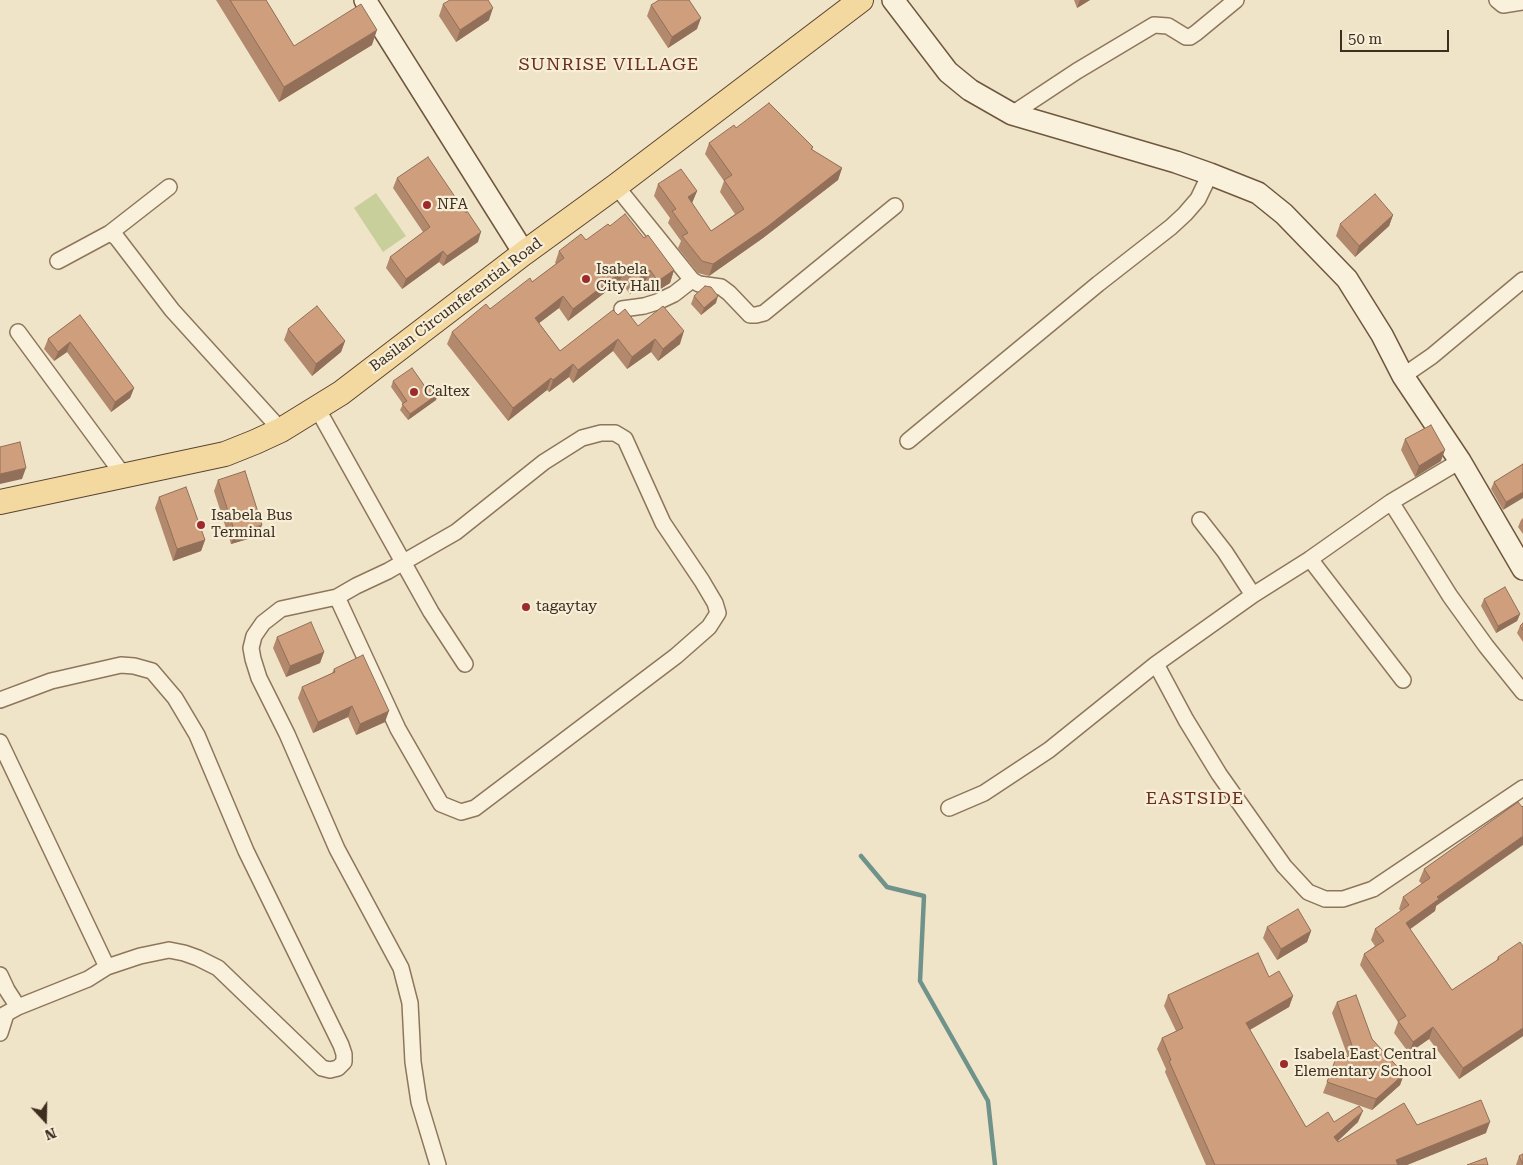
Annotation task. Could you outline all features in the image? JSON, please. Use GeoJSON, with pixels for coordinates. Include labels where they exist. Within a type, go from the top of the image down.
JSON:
{"type":"FeatureCollection","features":[{"type":"Feature","properties":{"kind":"main road","name":"Basilan Circumferential Road"},"geometry":{"type":"LineString","coordinates":[[0,502],[225,454],[281,430],[341,393],[861,0]]}},
{"type":"Feature","properties":{"kind":"street"},"geometry":{"type":"LineString","coordinates":[[365,0],[524,253]]}},
{"type":"Feature","properties":{"kind":"street"},"geometry":{"type":"LineString","coordinates":[[893,0],[948,72],[970,90],[1012,114],[1176,162],[1210,174],[1258,193],[1284,214],[1347,279],[1382,335],[1403,376],[1460,461],[1523,569]]}},
{"type":"Feature","properties":{"kind":"street"},"geometry":{"type":"LineString","coordinates":[[1012,114],[1077,71],[1154,25],[1168,26],[1186,37],[1190,37],[1236,0]]}},
{"type":"Feature","properties":{"kind":"street"},"geometry":{"type":"LineString","coordinates":[[1497,0],[1503,5],[1523,2]]}},
{"type":"Feature","properties":{"kind":"street"},"geometry":{"type":"LineString","coordinates":[[908,441],[1098,284],[1171,227],[1198,199],[1210,174]]}},
{"type":"Feature","properties":{"kind":"street"},"geometry":{"type":"LineString","coordinates":[[616,186],[692,280],[700,284],[721,287],[750,315],[764,314],[895,206]]}},
{"type":"Feature","properties":{"kind":"street"},"geometry":{"type":"LineString","coordinates":[[58,261],[110,234],[169,187]]}},
{"type":"Feature","properties":{"kind":"street"},"geometry":{"type":"LineString","coordinates":[[110,234],[117,238],[172,310],[281,430]]}},
{"type":"Feature","properties":{"kind":"street"},"geometry":{"type":"LineString","coordinates":[[622,308],[644,306],[657,302],[674,294],[692,280]]}},
{"type":"Feature","properties":{"kind":"street"},"geometry":{"type":"LineString","coordinates":[[1403,376],[1432,356],[1523,280]]}},
{"type":"Feature","properties":{"kind":"street"},"geometry":{"type":"LineString","coordinates":[[18,332],[124,476]]}},
{"type":"Feature","properties":{"kind":"street"},"geometry":{"type":"LineString","coordinates":[[318,408],[431,612],[465,664]]}},
{"type":"Feature","properties":{"kind":"street"},"geometry":{"type":"LineString","coordinates":[[337,597],[398,729],[431,787],[441,804],[461,812],[475,808],[676,656],[709,628],[718,613],[715,603],[702,581],[663,523],[624,438],[615,433],[601,433],[582,438],[544,462],[456,532],[388,571],[337,597],[281,609],[263,623],[254,636],[251,648],[259,678],[287,734],[337,849],[401,968],[410,1004],[413,1062],[419,1102],[438,1165]]}},
{"type":"Feature","properties":{"kind":"street"},"geometry":{"type":"LineString","coordinates":[[949,808],[984,793],[1049,750],[1156,664],[1252,596],[1310,559],[1391,502],[1460,461]]}},
{"type":"Feature","properties":{"kind":"street"},"geometry":{"type":"LineString","coordinates":[[1391,502],[1450,596],[1523,692]]}},
{"type":"Feature","properties":{"kind":"street"},"geometry":{"type":"LineString","coordinates":[[1200,520],[1225,552],[1252,596]]}},
{"type":"Feature","properties":{"kind":"street"},"geometry":{"type":"LineString","coordinates":[[1310,559],[1403,680]]}},
{"type":"Feature","properties":{"kind":"street"},"geometry":{"type":"LineString","coordinates":[[1156,664],[1218,774],[1284,866],[1308,892],[1325,898],[1342,899],[1373,889],[1523,788]]}},
{"type":"Feature","properties":{"kind":"street"},"geometry":{"type":"LineString","coordinates":[[0,700],[51,681],[121,665],[152,671],[175,698],[197,735],[246,851],[341,1045],[344,1062],[338,1068],[330,1070],[322,1068],[218,968],[198,958],[169,950],[140,956],[107,967],[88,979],[8,1013]]}},
{"type":"Feature","properties":{"kind":"street"},"geometry":{"type":"LineString","coordinates":[[0,742],[107,967]]}},
{"type":"Feature","properties":{"kind":"street"},"geometry":{"type":"LineString","coordinates":[[0,975],[6,990],[8,1013],[0,1033]]}},
{"type":"Feature","properties":{"kind":"green space"},"geometry":{"type":"Polygon","coordinates":[[[376,193],[406,236],[383,252],[354,208],[376,193]]]}},
{"type":"Feature","properties":{"kind":"building"},"geometry":{"type":"Polygon","coordinates":[[[230,0],[266,0],[294,46],[361,4],[377,30],[284,87],[230,0]]]}},
{"type":"Feature","properties":{"kind":"building"},"geometry":{"type":"Polygon","coordinates":[[[450,0],[488,0],[493,8],[460,30],[443,4],[450,0]]]}},
{"type":"Feature","properties":{"kind":"building"},"geometry":{"type":"Polygon","coordinates":[[[659,0],[689,0],[701,18],[672,37],[651,5],[659,0]]]}},
{"type":"Feature","properties":{"kind":"building"},"geometry":{"type":"Polygon","coordinates":[[[769,103],[813,147],[811,149],[842,168],[767,227],[713,264],[702,261],[682,236],[688,233],[672,211],[676,209],[658,184],[681,169],[697,191],[688,197],[711,231],[744,209],[724,180],[732,175],[709,143],[734,125],[736,128],[769,103]]]}},
{"type":"Feature","properties":{"kind":"building"},"geometry":{"type":"Polygon","coordinates":[[[428,157],[481,232],[447,256],[443,251],[406,279],[390,257],[430,227],[397,178],[428,157]]]}},
{"type":"Feature","properties":{"kind":"building"},"geometry":{"type":"Polygon","coordinates":[[[1375,194],[1393,215],[1359,246],[1340,224],[1375,194]]]}},
{"type":"Feature","properties":{"kind":"building"},"geometry":{"type":"Polygon","coordinates":[[[625,214],[644,238],[648,235],[674,270],[658,281],[650,270],[634,282],[625,269],[573,309],[563,296],[535,318],[560,351],[613,310],[618,315],[625,309],[638,326],[663,306],[684,331],[663,349],[655,339],[632,357],[618,339],[578,370],[573,364],[553,380],[551,378],[513,408],[452,332],[486,304],[490,309],[530,278],[532,282],[564,258],[559,251],[581,234],[586,240],[608,224],[610,226],[625,214]]]}},
{"type":"Feature","properties":{"kind":"building"},"geometry":{"type":"Polygon","coordinates":[[[705,286],[711,287],[718,296],[704,308],[694,296],[705,286]]]}},
{"type":"Feature","properties":{"kind":"building"},"geometry":{"type":"Polygon","coordinates":[[[317,306],[345,341],[316,364],[288,329],[317,306]]]}},
{"type":"Feature","properties":{"kind":"building"},"geometry":{"type":"Polygon","coordinates":[[[80,315],[134,388],[115,402],[70,342],[58,352],[48,339],[80,315]]]}},
{"type":"Feature","properties":{"kind":"building"},"geometry":{"type":"Polygon","coordinates":[[[412,368],[426,388],[431,384],[438,394],[410,414],[402,404],[407,401],[393,381],[412,368]]]}},
{"type":"Feature","properties":{"kind":"building"},"geometry":{"type":"Polygon","coordinates":[[[1431,425],[1445,450],[1419,466],[1405,439],[1431,425]]]}},
{"type":"Feature","properties":{"kind":"building"},"geometry":{"type":"Polygon","coordinates":[[[20,442],[26,468],[0,474],[0,447],[20,442]]]}},
{"type":"Feature","properties":{"kind":"building"},"geometry":{"type":"Polygon","coordinates":[[[1523,464],[1523,492],[1506,502],[1494,482],[1523,464]]]}},
{"type":"Feature","properties":{"kind":"building"},"geometry":{"type":"Polygon","coordinates":[[[245,471],[262,525],[235,533],[218,480],[245,471]]]}},
{"type":"Feature","properties":{"kind":"building"},"geometry":{"type":"Polygon","coordinates":[[[186,487],[205,540],[177,549],[159,497],[186,487]]]}},
{"type":"Feature","properties":{"kind":"building"},"geometry":{"type":"Polygon","coordinates":[[[1505,587],[1520,614],[1498,626],[1484,599],[1505,587]]]}},
{"type":"Feature","properties":{"kind":"building"},"geometry":{"type":"Polygon","coordinates":[[[311,622],[324,652],[290,666],[277,637],[311,622]]]}},
{"type":"Feature","properties":{"kind":"building"},"geometry":{"type":"Polygon","coordinates":[[[363,655],[389,711],[360,724],[352,706],[318,722],[302,687],[335,672],[334,669],[363,655]]]}},
{"type":"Feature","properties":{"kind":"building"},"geometry":{"type":"Polygon","coordinates":[[[1518,802],[1523,806],[1523,836],[1437,897],[1439,899],[1406,923],[1452,990],[1499,959],[1498,957],[1520,942],[1523,946],[1523,1028],[1463,1068],[1433,1027],[1413,1042],[1398,1021],[1406,1016],[1364,954],[1384,941],[1375,929],[1409,905],[1403,897],[1430,878],[1424,869],[1518,802]]]}},
{"type":"Feature","properties":{"kind":"building"},"geometry":{"type":"Polygon","coordinates":[[[1298,909],[1311,931],[1281,949],[1267,927],[1298,909]]]}},
{"type":"Feature","properties":{"kind":"building"},"geometry":{"type":"Polygon","coordinates":[[[1258,953],[1269,977],[1279,971],[1293,996],[1246,1023],[1306,1127],[1328,1112],[1334,1122],[1359,1106],[1363,1111],[1334,1137],[1338,1142],[1404,1103],[1417,1125],[1481,1100],[1490,1122],[1396,1160],[1398,1165],[1215,1165],[1169,1061],[1171,1060],[1162,1038],[1183,1028],[1168,995],[1258,953]]]}},
{"type":"Feature","properties":{"kind":"building"},"geometry":{"type":"Polygon","coordinates":[[[1356,995],[1372,1039],[1404,1074],[1376,1099],[1327,1082],[1338,1053],[1357,1060],[1337,1002],[1356,995]]]}},
{"type":"Feature","properties":{"kind":"building"},"geometry":{"type":"Polygon","coordinates":[[[1523,1154],[1523,1164],[1519,1156],[1523,1154]]]}},
{"type":"Feature","properties":{"kind":"building"},"geometry":{"type":"Polygon","coordinates":[[[1486,1158],[1488,1165],[1467,1165],[1486,1158]]]}},
{"type":"Feature","properties":{"kind":"waterway"},"geometry":{"type":"LineString","coordinates":[[861,856],[887,887],[924,896],[920,981],[988,1101],[995,1165]]}},
{"type":"Feature","properties":{"kind":"place","name":"NFA"},"geometry":{"type":"Point","coordinates":[427,205]}},
{"type":"Feature","properties":{"kind":"place","name":"Isabela City Hall"},"geometry":{"type":"Point","coordinates":[586,279]}},
{"type":"Feature","properties":{"kind":"place","name":"Caltex"},"geometry":{"type":"Point","coordinates":[414,392]}},
{"type":"Feature","properties":{"kind":"place","name":"Isabela Bus Terminal"},"geometry":{"type":"Point","coordinates":[201,525]}},
{"type":"Feature","properties":{"kind":"place","name":"tagaytay"},"geometry":{"type":"Point","coordinates":[526,607]}},
{"type":"Feature","properties":{"kind":"place","name":"Isabela East Central Elementary School"},"geometry":{"type":"Point","coordinates":[1284,1064]}},
{"type":"Feature","properties":{"kind":"district","name":"SUNRISE VILLAGE"},"geometry":{"type":"Point","coordinates":[609,65]}},
{"type":"Feature","properties":{"kind":"district","name":"EASTSIDE"},"geometry":{"type":"Point","coordinates":[1195,799]}}]}
